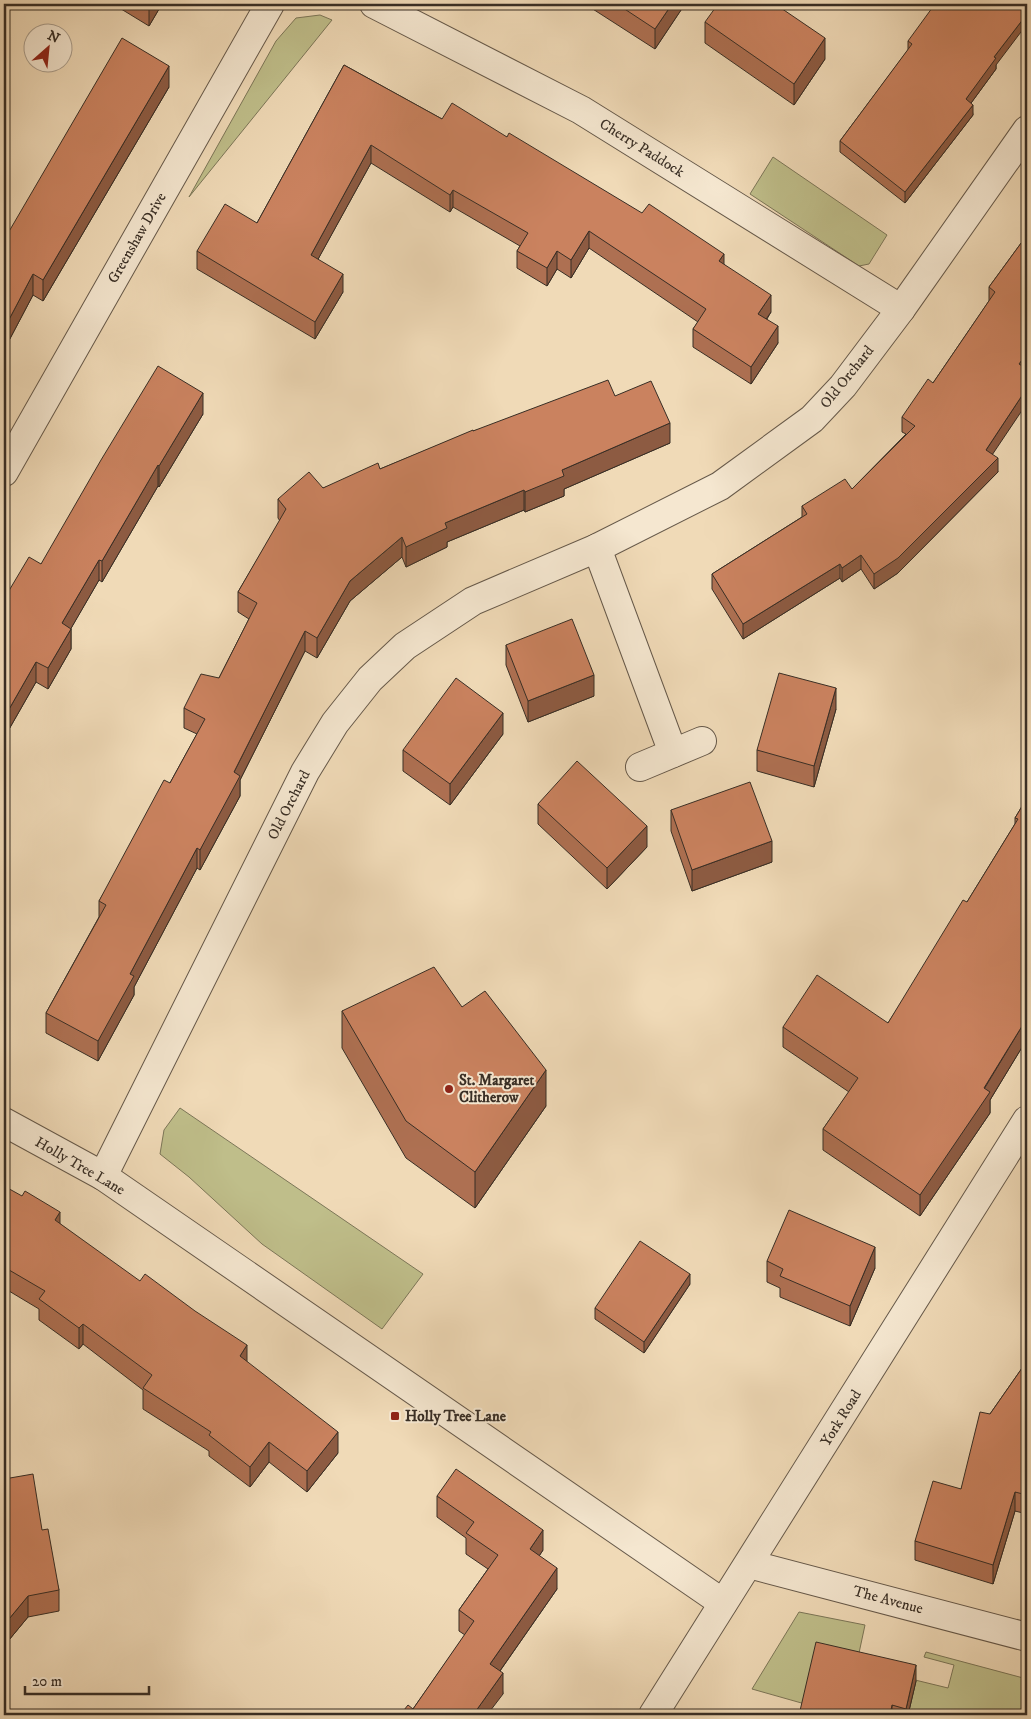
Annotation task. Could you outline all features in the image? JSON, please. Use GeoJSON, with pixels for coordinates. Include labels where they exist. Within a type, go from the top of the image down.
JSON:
{"type":"FeatureCollection","features":[{"type":"Feature","properties":{"kind":"street","name":"Greenshaw Drive"},"geometry":{"type":"LineString","coordinates":[[4,472],[270,4]]}},
{"type":"Feature","properties":{"kind":"street","name":"Cherry Paddock"},"geometry":{"type":"LineString","coordinates":[[374,4],[581,110],[901,309]]}},
{"type":"Feature","properties":{"kind":"street","name":"Old Orchard"},"geometry":{"type":"LineString","coordinates":[[103,1176],[305,772],[335,723],[370,679],[405,646],[473,601],[597,548],[720,486],[812,420],[843,386],[901,309],[1027,130]]}},
{"type":"Feature","properties":{"kind":"street"},"geometry":{"type":"LineString","coordinates":[[597,548],[673,753]]}},
{"type":"Feature","properties":{"kind":"street"},"geometry":{"type":"LineString","coordinates":[[640,767],[702,741]]}},
{"type":"Feature","properties":{"kind":"street","name":"York Road"},"geometry":{"type":"LineString","coordinates":[[653,1715],[1027,1120]]}},
{"type":"Feature","properties":{"kind":"street","name":"Holly Tree Lane"},"geometry":{"type":"LineString","coordinates":[[4,1122],[103,1176],[723,1603]]}},
{"type":"Feature","properties":{"kind":"street","name":"The Avenue"},"geometry":{"type":"LineString","coordinates":[[749,1564],[1027,1637]]}},
{"type":"Feature","properties":{"kind":"shaded area"},"geometry":{"type":"Polygon","coordinates":[[[320,15],[332,20],[189,197],[276,41],[296,18],[320,15]]]}},
{"type":"Feature","properties":{"kind":"shaded area"},"geometry":{"type":"Polygon","coordinates":[[[773,157],[887,235],[869,264],[859,266],[750,194],[773,157]]]}},
{"type":"Feature","properties":{"kind":"shaded area"},"geometry":{"type":"Polygon","coordinates":[[[180,1108],[423,1274],[382,1329],[262,1244],[189,1177],[160,1154],[164,1130],[180,1108]]]}},
{"type":"Feature","properties":{"kind":"shaded area"},"geometry":{"type":"Polygon","coordinates":[[[799,1612],[865,1625],[856,1667],[805,1704],[752,1689],[799,1612]]]}},
{"type":"Feature","properties":{"kind":"shaded area"},"geometry":{"type":"Polygon","coordinates":[[[926,1652],[1027,1679],[1027,1697],[1024,1709],[1027,1710],[1027,1715],[908,1715],[911,1679],[948,1688],[954,1665],[924,1657],[926,1652]]]}},
{"type":"Feature","properties":{"kind":"building"},"geometry":{"type":"Polygon","coordinates":[[[617,4],[672,4],[655,29],[617,4]]]}},
{"type":"Feature","properties":{"kind":"building"},"geometry":{"type":"Polygon","coordinates":[[[718,4],[775,4],[825,38],[794,84],[705,22],[718,4]]]}},
{"type":"Feature","properties":{"kind":"building"},"geometry":{"type":"Polygon","coordinates":[[[935,4],[1027,4],[1027,14],[994,57],[996,58],[966,99],[973,105],[905,192],[840,141],[912,44],[908,41],[935,4]]]}},
{"type":"Feature","properties":{"kind":"building"},"geometry":{"type":"Polygon","coordinates":[[[122,38],[169,66],[43,280],[33,274],[4,329],[4,240],[122,38]]]}},
{"type":"Feature","properties":{"kind":"building"},"geometry":{"type":"Polygon","coordinates":[[[344,65],[442,119],[452,103],[507,137],[509,133],[642,213],[649,204],[724,254],[719,261],[771,295],[758,314],[778,326],[751,367],[693,329],[706,309],[589,231],[571,260],[557,251],[547,268],[517,251],[528,233],[453,190],[450,195],[371,145],[311,255],[343,274],[315,322],[197,251],[225,204],[257,223],[344,65]]]}},
{"type":"Feature","properties":{"kind":"building"},"geometry":{"type":"Polygon","coordinates":[[[1027,235],[1027,353],[1019,364],[1027,369],[1027,388],[986,450],[998,458],[898,558],[874,574],[861,555],[842,568],[840,564],[743,624],[712,574],[807,514],[802,506],[845,479],[852,489],[915,426],[902,417],[928,379],[933,383],[995,292],[989,287],[1027,235]]]}},
{"type":"Feature","properties":{"kind":"building"},"geometry":{"type":"Polygon","coordinates":[[[158,366],[203,393],[102,561],[99,560],[62,623],[71,629],[48,668],[36,662],[4,718],[4,599],[29,557],[41,564],[158,366]]]}},
{"type":"Feature","properties":{"kind":"building"},"geometry":{"type":"Polygon","coordinates":[[[608,380],[615,396],[651,381],[670,423],[562,470],[564,476],[525,492],[524,490],[445,523],[447,528],[406,547],[402,537],[350,581],[317,638],[305,631],[234,772],[240,776],[200,850],[197,848],[130,974],[134,976],[98,1041],[46,1013],[106,905],[99,901],[164,780],[170,783],[205,719],[184,708],[201,674],[219,678],[257,603],[238,592],[286,509],[278,499],[309,472],[323,488],[378,463],[380,469],[473,430],[608,380]]]}},
{"type":"Feature","properties":{"kind":"building"},"geometry":{"type":"Polygon","coordinates":[[[572,619],[594,675],[528,701],[506,645],[572,619]]]}},
{"type":"Feature","properties":{"kind":"building"},"geometry":{"type":"Polygon","coordinates":[[[779,673],[836,688],[814,766],[757,750],[779,673]]]}},
{"type":"Feature","properties":{"kind":"building"},"geometry":{"type":"Polygon","coordinates":[[[456,678],[503,713],[450,784],[403,750],[456,678]]]}},
{"type":"Feature","properties":{"kind":"building"},"geometry":{"type":"Polygon","coordinates":[[[577,761],[647,826],[607,868],[538,804],[577,761]]]}},
{"type":"Feature","properties":{"kind":"building"},"geometry":{"type":"Polygon","coordinates":[[[750,782],[772,841],[692,870],[671,810],[750,782]]]}},
{"type":"Feature","properties":{"kind":"building"},"geometry":{"type":"Polygon","coordinates":[[[1027,798],[1027,1018],[984,1088],[990,1092],[920,1195],[823,1129],[858,1078],[783,1027],[817,975],[888,1023],[963,900],[967,902],[1018,819],[1015,818],[1027,798]]]}},
{"type":"Feature","properties":{"kind":"building","name":"St. Margaret Clitherow"},"geometry":{"type":"Polygon","coordinates":[[[434,967],[462,1007],[485,991],[546,1070],[475,1172],[406,1121],[342,1011],[434,967]]]}},
{"type":"Feature","properties":{"kind":"building"},"geometry":{"type":"Polygon","coordinates":[[[4,1186],[22,1196],[25,1191],[60,1212],[55,1220],[140,1281],[145,1274],[195,1311],[247,1345],[240,1356],[338,1432],[307,1471],[269,1442],[250,1467],[209,1435],[211,1432],[143,1388],[152,1375],[83,1324],[79,1328],[39,1299],[45,1291],[4,1267],[4,1186]]]}},
{"type":"Feature","properties":{"kind":"building"},"geometry":{"type":"Polygon","coordinates":[[[789,1210],[875,1247],[850,1306],[780,1276],[783,1269],[767,1261],[789,1210]]]}},
{"type":"Feature","properties":{"kind":"building"},"geometry":{"type":"Polygon","coordinates":[[[640,1241],[690,1274],[644,1342],[595,1308],[640,1241]]]}},
{"type":"Feature","properties":{"kind":"building"},"geometry":{"type":"Polygon","coordinates":[[[1027,1361],[1027,1495],[1015,1492],[993,1565],[915,1541],[933,1481],[961,1489],[980,1412],[990,1414],[1027,1361]]]}},
{"type":"Feature","properties":{"kind":"building"},"geometry":{"type":"Polygon","coordinates":[[[456,1469],[543,1530],[530,1549],[557,1568],[490,1664],[503,1673],[473,1715],[400,1715],[408,1705],[413,1709],[474,1621],[459,1610],[498,1555],[466,1533],[474,1522],[437,1496],[456,1469]]]}},
{"type":"Feature","properties":{"kind":"building"},"geometry":{"type":"Polygon","coordinates":[[[4,1473],[10,1478],[33,1474],[42,1530],[48,1529],[59,1590],[28,1596],[4,1625],[4,1473]]]}},
{"type":"Feature","properties":{"kind":"building"},"geometry":{"type":"Polygon","coordinates":[[[816,1642],[916,1665],[906,1709],[892,1705],[890,1715],[799,1715],[816,1642]]]}},
{"type":"Feature","properties":{"kind":"place","name":"St. Margaret Clitherow"},"geometry":{"type":"Point","coordinates":[449,1089]}},
{"type":"Feature","properties":{"kind":"place","name":"Holly Tree Lane"},"geometry":{"type":"Point","coordinates":[395,1416]}}]}
